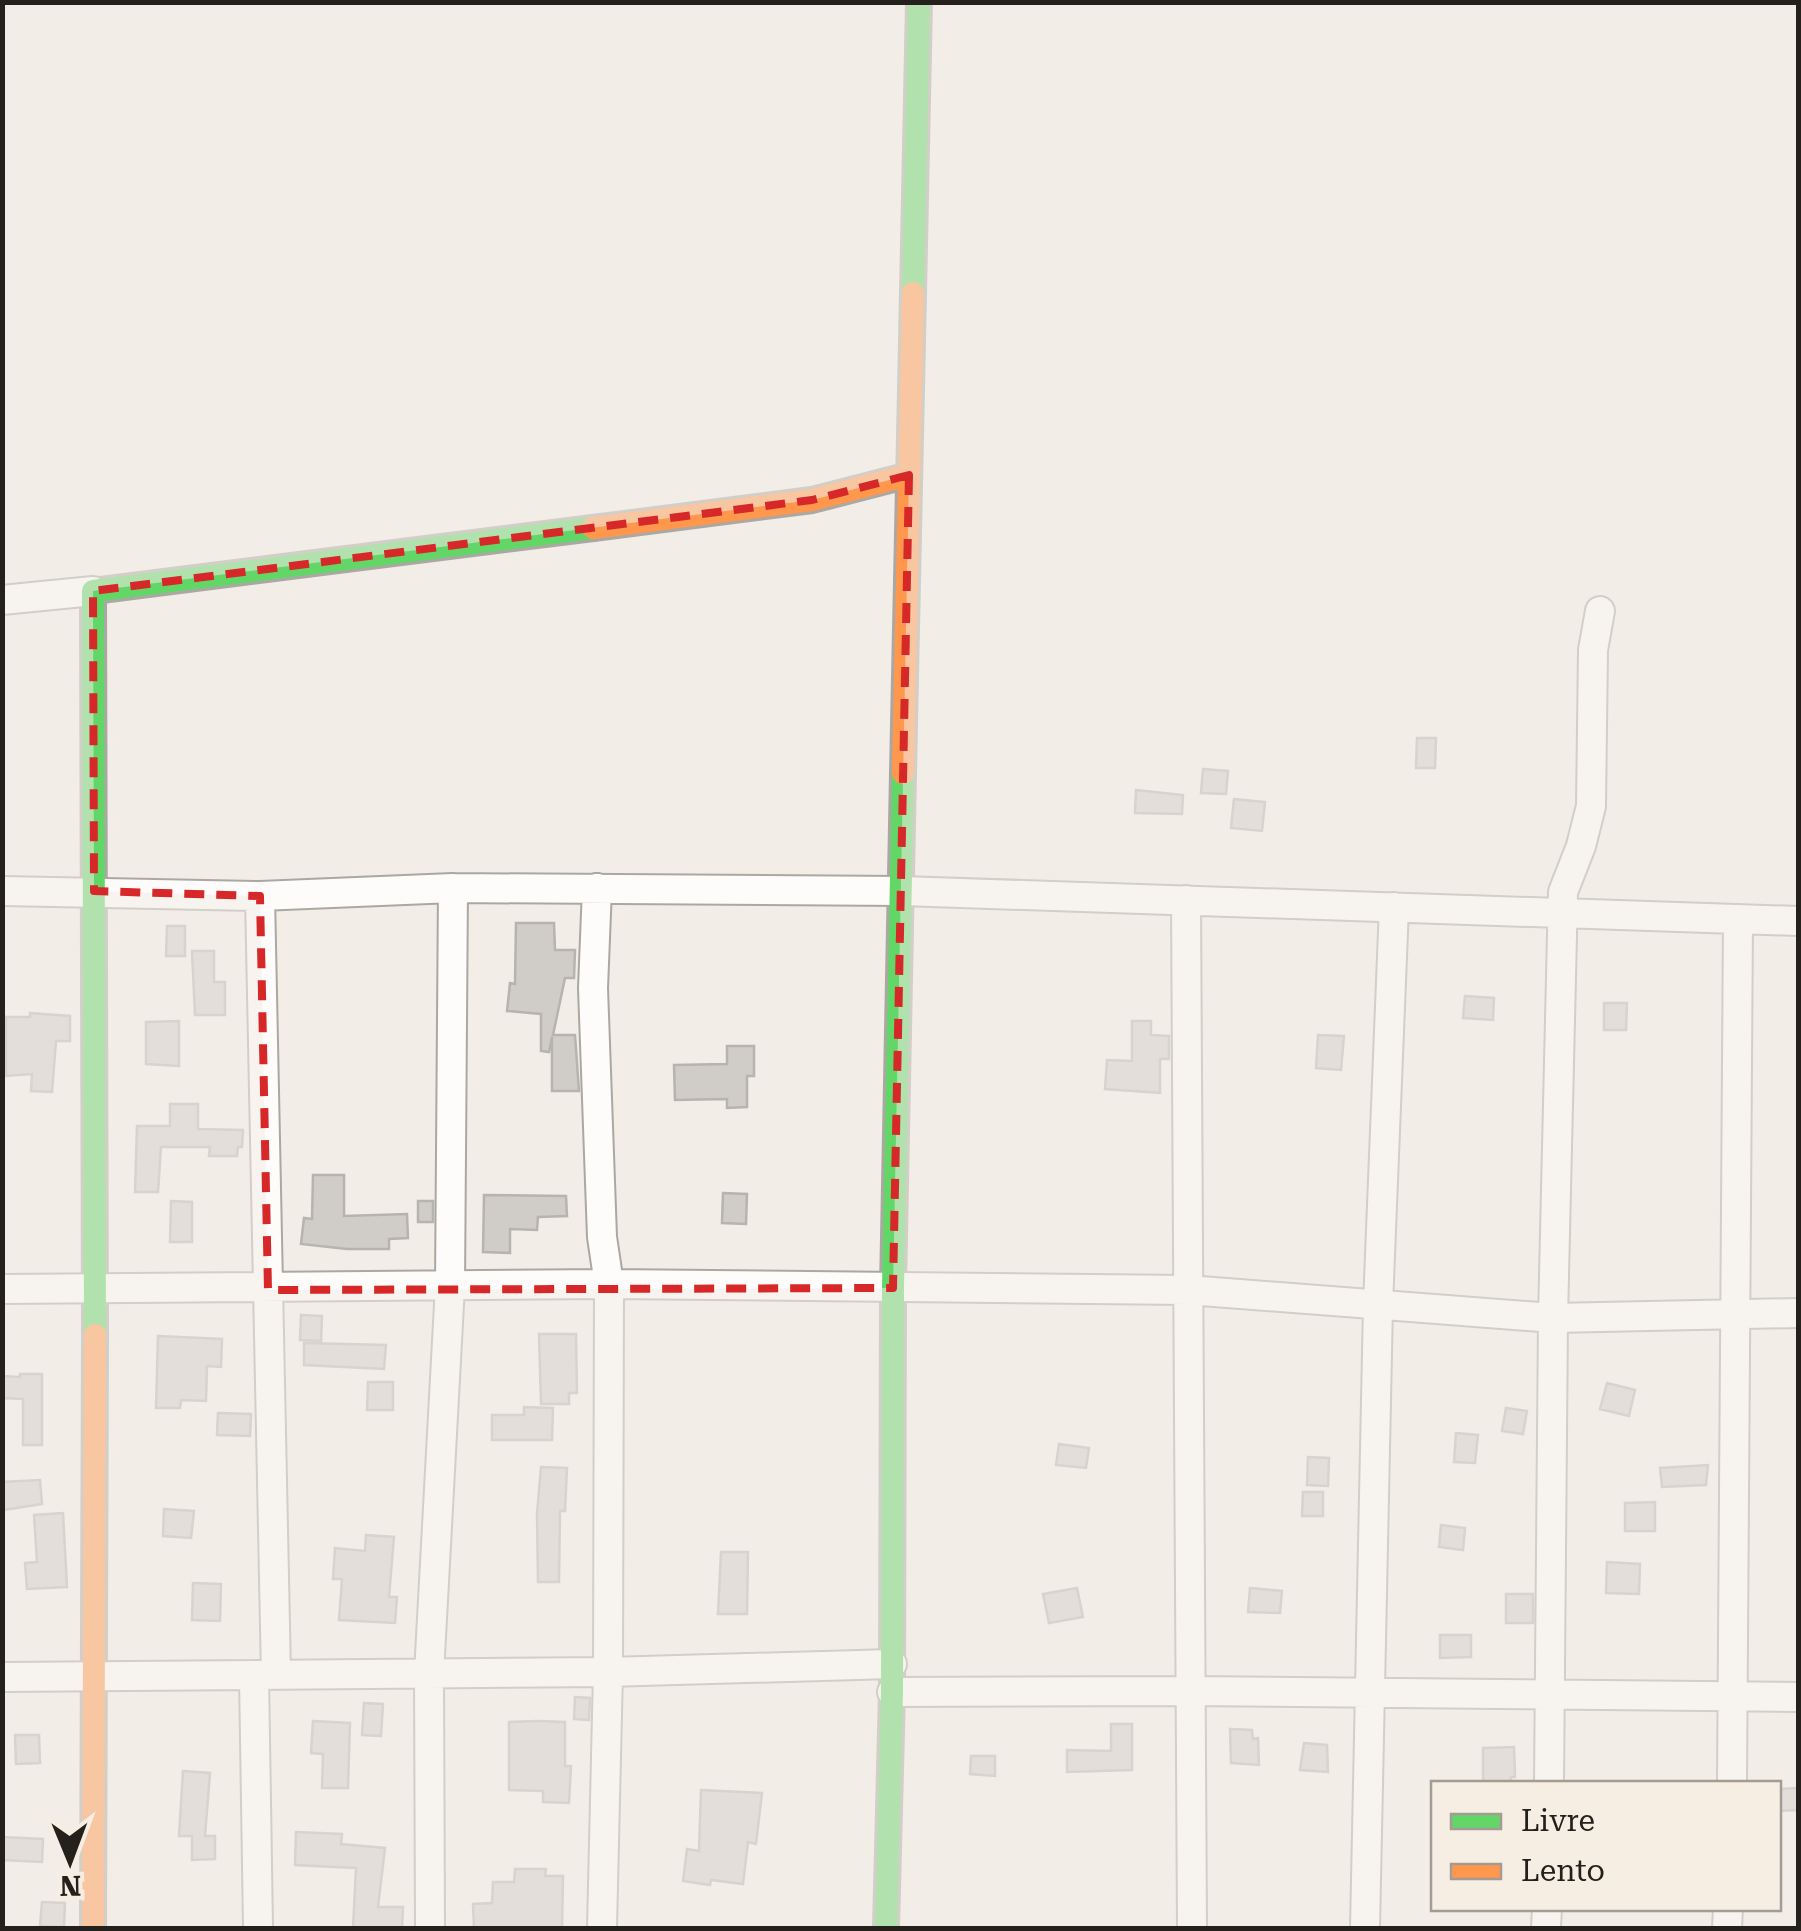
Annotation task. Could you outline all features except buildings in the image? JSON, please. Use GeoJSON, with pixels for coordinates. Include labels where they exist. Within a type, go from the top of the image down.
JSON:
{"type":"FeatureCollection","features":[{"type":"Feature","properties":{"kind":"street"},"geometry":{"type":"LineString","coordinates":[[886,1928],[892,1678],[893,1288],[919,2]]}},
{"type":"Feature","properties":{"kind":"street"},"geometry":{"type":"LineString","coordinates":[[2,600],[93,592],[812,500],[909,475]]}},
{"type":"Feature","properties":{"kind":"street"},"geometry":{"type":"LineString","coordinates":[[93,592],[93,1928]]}},
{"type":"Feature","properties":{"kind":"street"},"geometry":{"type":"LineString","coordinates":[[1548,1781],[1563,892],[1591,806],[1593,650],[1600,611]]}},
{"type":"Feature","properties":{"kind":"street"},"geometry":{"type":"LineString","coordinates":[[2,890],[260,896],[452,888],[902,891],[1798,921]]}},
{"type":"Feature","properties":{"kind":"street"},"geometry":{"type":"LineString","coordinates":[[430,1928],[429,1674],[450,1286],[452,888]]}},
{"type":"Feature","properties":{"kind":"street"},"geometry":{"type":"LineString","coordinates":[[596,888],[593,988],[602,1237],[609,1284],[608,1672],[602,1928]]}},
{"type":"Feature","properties":{"kind":"street"},"geometry":{"type":"LineString","coordinates":[[258,1928],[265,1675],[268,1290],[260,896]]}},
{"type":"Feature","properties":{"kind":"street"},"geometry":{"type":"LineString","coordinates":[[1186,900],[1192,1928]]}},
{"type":"Feature","properties":{"kind":"street"},"geometry":{"type":"LineString","coordinates":[[1364,1928],[1378,1305],[1394,907]]}},
{"type":"Feature","properties":{"kind":"street"},"geometry":{"type":"LineString","coordinates":[[1732,1781],[1738,919]]}},
{"type":"Feature","properties":{"kind":"street"},"geometry":{"type":"LineString","coordinates":[[2,1289],[268,1290],[609,1284],[1188,1290],[1553,1318],[1798,1313]]}},
{"type":"Feature","properties":{"kind":"street"},"geometry":{"type":"LineString","coordinates":[[2,1677],[608,1672],[892,1678],[1189,1691],[1798,1698]]}},
{"type":"Feature","properties":{"kind":"highlighted area"},"geometry":{"type":"Polygon","coordinates":[[[909,475],[893,1288],[268,1290],[260,896],[94,891],[93,591],[812,500],[909,475]]]}},
{"type":"Feature","properties":{"kind":"traffic: fast"},"geometry":{"type":"LineString","coordinates":[[913,293],[919,2]]}},
{"type":"Feature","properties":{"kind":"traffic: fast"},"geometry":{"type":"LineString","coordinates":[[95,1335],[93,591],[593,528]]}},
{"type":"Feature","properties":{"kind":"traffic: fast"},"geometry":{"type":"LineString","coordinates":[[886,1928],[903,773]]}},
{"type":"Feature","properties":{"kind":"traffic: slow"},"geometry":{"type":"LineString","coordinates":[[903,773],[913,293]]}},
{"type":"Feature","properties":{"kind":"traffic: slow"},"geometry":{"type":"LineString","coordinates":[[593,528],[812,500],[909,475]]}},
{"type":"Feature","properties":{"kind":"traffic: slow"},"geometry":{"type":"LineString","coordinates":[[93,1928],[95,1335]]}}]}
